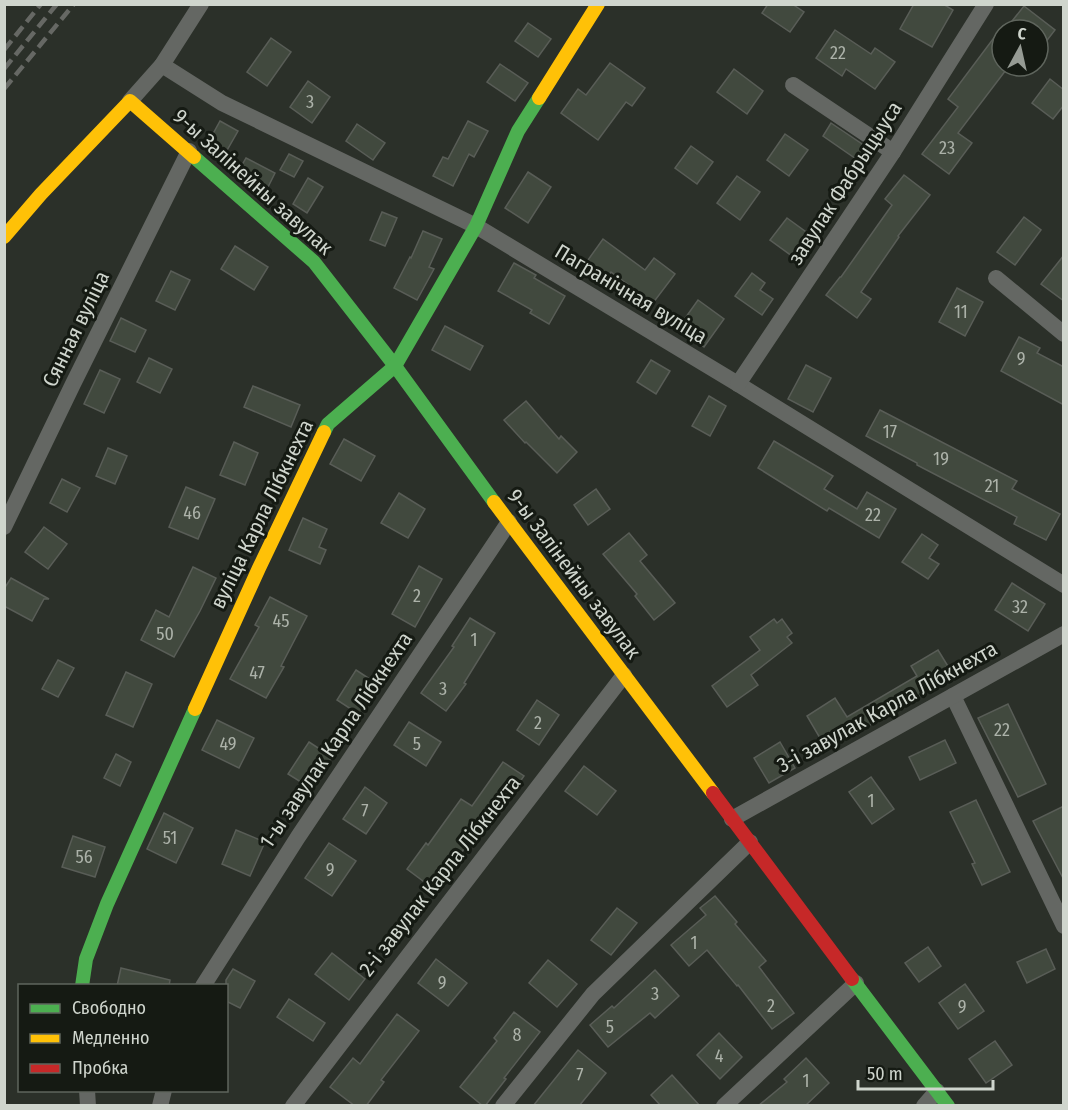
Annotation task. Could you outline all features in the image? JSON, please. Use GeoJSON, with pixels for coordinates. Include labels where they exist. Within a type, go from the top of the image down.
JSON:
{"type":"FeatureCollection","features":[{"type":"Feature","properties":{"kind":"street"},"geometry":{"type":"LineString","coordinates":[[4,237],[41,194],[162,65],[201,4]]}},
{"type":"Feature","properties":{"kind":"street","name":"вуліца Карла Лібкнехта"},"geometry":{"type":"LineString","coordinates":[[82,984],[86,959],[106,904],[259,568],[328,424],[395,366],[476,226],[518,131],[598,4]]}},
{"type":"Feature","properties":{"kind":"street","name":"завулак Фабрыцыуса"},"geometry":{"type":"LineString","coordinates":[[738,384],[893,152],[986,4]]}},
{"type":"Feature","properties":{"kind":"street","name":"Пагранічная вуліца"},"geometry":{"type":"LineString","coordinates":[[162,65],[222,103],[476,226],[1064,585]]}},
{"type":"Feature","properties":{"kind":"street"},"geometry":{"type":"LineString","coordinates":[[794,85],[893,152]]}},
{"type":"Feature","properties":{"kind":"street","name":"9-ы Залінейны завулак"},"geometry":{"type":"LineString","coordinates":[[130,101],[314,262],[395,366],[509,522],[948,1106]]}},
{"type":"Feature","properties":{"kind":"street","name":"Сянная вуліца"},"geometry":{"type":"LineString","coordinates":[[4,527],[189,152]]}},
{"type":"Feature","properties":{"kind":"street"},"geometry":{"type":"LineString","coordinates":[[996,278],[1064,334]]}},
{"type":"Feature","properties":{"kind":"street","name":"1-ы завулак Карла Лібкнехта"},"geometry":{"type":"LineString","coordinates":[[204,984],[298,837],[509,522]]}},
{"type":"Feature","properties":{"kind":"street","name":"3-і завулак Карла Лібкнехта"},"geometry":{"type":"LineString","coordinates":[[732,819],[1064,634]]}},
{"type":"Feature","properties":{"kind":"street","name":"2-і завулак Карла Лібкнехта"},"geometry":{"type":"LineString","coordinates":[[293,1106],[624,675]]}},
{"type":"Feature","properties":{"kind":"street"},"geometry":{"type":"LineString","coordinates":[[952,696],[1064,926]]}},
{"type":"Feature","properties":{"kind":"street"},"geometry":{"type":"LineString","coordinates":[[503,1106],[593,994],[750,842]]}},
{"type":"Feature","properties":{"kind":"street"},"geometry":{"type":"LineString","coordinates":[[724,1106],[856,983]]}},
{"type":"Feature","properties":{"kind":"street"},"geometry":{"type":"LineString","coordinates":[[924,1106],[937,1091]]}},
{"type":"Feature","properties":{"kind":"building"},"geometry":{"type":"Polygon","coordinates":[[[768,4],[792,4],[804,12],[790,32],[762,13],[768,4]]]}},
{"type":"Feature","properties":{"kind":"building"},"geometry":{"type":"Polygon","coordinates":[[[914,4],[943,4],[953,10],[932,47],[900,29],[914,4]]]}},
{"type":"Feature","properties":{"kind":"building"},"geometry":{"type":"Polygon","coordinates":[[[1024,6],[1040,18],[1014,18],[1024,6]]]}},
{"type":"Feature","properties":{"kind":"building"},"geometry":{"type":"Polygon","coordinates":[[[528,23],[551,39],[538,57],[515,41],[528,23]]]}},
{"type":"Feature","properties":{"kind":"building"},"geometry":{"type":"Polygon","coordinates":[[[1050,26],[1055,30],[1050,36],[1050,26]]]}},
{"type":"Feature","properties":{"kind":"building"},"geometry":{"type":"Polygon","coordinates":[[[835,30],[871,54],[875,48],[895,62],[875,89],[846,69],[842,76],[816,58],[835,30]]]}},
{"type":"Feature","properties":{"kind":"building"},"geometry":{"type":"Polygon","coordinates":[[[271,38],[291,52],[267,86],[247,72],[271,38]]]}},
{"type":"Feature","properties":{"kind":"building"},"geometry":{"type":"Polygon","coordinates":[[[990,43],[990,78],[1000,78],[958,133],[972,143],[949,174],[922,154],[958,107],[948,99],[990,43]]]}},
{"type":"Feature","properties":{"kind":"building"},"geometry":{"type":"Polygon","coordinates":[[[610,63],[645,88],[632,106],[626,102],[598,140],[561,113],[578,89],[586,95],[610,63]]]}},
{"type":"Feature","properties":{"kind":"building"},"geometry":{"type":"Polygon","coordinates":[[[500,64],[528,83],[515,101],[487,82],[500,64]]]}},
{"type":"Feature","properties":{"kind":"building"},"geometry":{"type":"Polygon","coordinates":[[[734,69],[763,91],[747,114],[717,92],[734,69]]]}},
{"type":"Feature","properties":{"kind":"building"},"geometry":{"type":"Polygon","coordinates":[[[1050,79],[1064,90],[1064,105],[1053,119],[1032,103],[1050,79]]]}},
{"type":"Feature","properties":{"kind":"building"},"geometry":{"type":"Polygon","coordinates":[[[308,81],[330,97],[312,123],[290,107],[308,81]]]}},
{"type":"Feature","properties":{"kind":"building"},"geometry":{"type":"Polygon","coordinates":[[[220,121],[238,131],[226,152],[208,143],[220,121]]]}},
{"type":"Feature","properties":{"kind":"building"},"geometry":{"type":"Polygon","coordinates":[[[468,121],[488,131],[474,157],[469,154],[453,186],[433,176],[443,157],[448,159],[468,121]]]}},
{"type":"Feature","properties":{"kind":"building"},"geometry":{"type":"Polygon","coordinates":[[[831,123],[868,148],[859,161],[823,136],[831,123]]]}},
{"type":"Feature","properties":{"kind":"building"},"geometry":{"type":"Polygon","coordinates":[[[357,124],[385,143],[373,160],[346,141],[357,124]]]}},
{"type":"Feature","properties":{"kind":"building"},"geometry":{"type":"Polygon","coordinates":[[[785,134],[808,150],[789,176],[767,160],[785,134]]]}},
{"type":"Feature","properties":{"kind":"building"},"geometry":{"type":"Polygon","coordinates":[[[691,146],[713,162],[697,184],[675,168],[691,146]]]}},
{"type":"Feature","properties":{"kind":"building"},"geometry":{"type":"Polygon","coordinates":[[[289,154],[303,161],[294,177],[280,170],[289,154]]]}},
{"type":"Feature","properties":{"kind":"building"},"geometry":{"type":"Polygon","coordinates":[[[246,158],[275,173],[268,187],[238,172],[246,158]]]}},
{"type":"Feature","properties":{"kind":"building"},"geometry":{"type":"Polygon","coordinates":[[[528,172],[551,187],[528,223],[505,208],[528,172]]]}},
{"type":"Feature","properties":{"kind":"building"},"geometry":{"type":"Polygon","coordinates":[[[904,175],[930,195],[898,236],[861,292],[871,299],[857,318],[826,295],[892,205],[885,199],[904,175]]]}},
{"type":"Feature","properties":{"kind":"building"},"geometry":{"type":"Polygon","coordinates":[[[737,176],[760,192],[740,220],[717,203],[737,176]]]}},
{"type":"Feature","properties":{"kind":"building"},"geometry":{"type":"Polygon","coordinates":[[[308,178],[323,187],[307,213],[293,204],[308,178]]]}},
{"type":"Feature","properties":{"kind":"building"},"geometry":{"type":"Polygon","coordinates":[[[382,212],[397,218],[385,246],[370,240],[382,212]]]}},
{"type":"Feature","properties":{"kind":"building"},"geometry":{"type":"Polygon","coordinates":[[[1024,217],[1041,230],[1015,265],[997,252],[1024,217]]]}},
{"type":"Feature","properties":{"kind":"building"},"geometry":{"type":"Polygon","coordinates":[[[787,218],[813,237],[796,259],[770,240],[787,218]]]}},
{"type":"Feature","properties":{"kind":"building"},"geometry":{"type":"Polygon","coordinates":[[[423,231],[442,239],[429,267],[434,269],[417,300],[394,288],[423,231]]]}},
{"type":"Feature","properties":{"kind":"building"},"geometry":{"type":"Polygon","coordinates":[[[603,239],[645,270],[654,258],[675,274],[653,303],[611,272],[604,282],[583,267],[603,239]]]}},
{"type":"Feature","properties":{"kind":"building"},"geometry":{"type":"Polygon","coordinates":[[[235,246],[268,267],[254,290],[221,269],[235,246]]]}},
{"type":"Feature","properties":{"kind":"building"},"geometry":{"type":"Polygon","coordinates":[[[1064,255],[1064,301],[1041,284],[1064,255]]]}},
{"type":"Feature","properties":{"kind":"building"},"geometry":{"type":"Polygon","coordinates":[[[514,263],[536,275],[534,278],[565,296],[549,324],[530,313],[532,310],[498,291],[514,263]]]}},
{"type":"Feature","properties":{"kind":"building"},"geometry":{"type":"Polygon","coordinates":[[[171,271],[190,280],[175,310],[156,301],[171,271]]]}},
{"type":"Feature","properties":{"kind":"building"},"geometry":{"type":"Polygon","coordinates":[[[752,273],[765,283],[760,290],[773,299],[762,315],[735,296],[752,273]]]}},
{"type":"Feature","properties":{"kind":"building"},"geometry":{"type":"Polygon","coordinates":[[[957,288],[983,302],[965,336],[939,322],[957,288]]]}},
{"type":"Feature","properties":{"kind":"building"},"geometry":{"type":"Polygon","coordinates":[[[698,300],[724,319],[704,347],[678,328],[698,300]]]}},
{"type":"Feature","properties":{"kind":"building"},"geometry":{"type":"Polygon","coordinates":[[[121,318],[146,330],[135,352],[110,341],[121,318]]]}},
{"type":"Feature","properties":{"kind":"building"},"geometry":{"type":"Polygon","coordinates":[[[445,326],[483,346],[470,370],[432,350],[445,326]]]}},
{"type":"Feature","properties":{"kind":"building"},"geometry":{"type":"Polygon","coordinates":[[[1019,337],[1040,348],[1037,353],[1064,367],[1064,405],[1001,371],[1019,337]]]}},
{"type":"Feature","properties":{"kind":"building"},"geometry":{"type":"Polygon","coordinates":[[[149,358],[172,369],[160,393],[137,382],[149,358]]]}},
{"type":"Feature","properties":{"kind":"building"},"geometry":{"type":"Polygon","coordinates":[[[651,360],[670,371],[656,394],[637,382],[651,360]]]}},
{"type":"Feature","properties":{"kind":"building"},"geometry":{"type":"Polygon","coordinates":[[[806,365],[831,378],[813,412],[788,399],[806,365]]]}},
{"type":"Feature","properties":{"kind":"building"},"geometry":{"type":"Polygon","coordinates":[[[100,370],[120,379],[104,413],[84,404],[100,370]]]}},
{"type":"Feature","properties":{"kind":"building"},"geometry":{"type":"Polygon","coordinates":[[[253,386],[300,405],[291,427],[244,407],[253,386]]]}},
{"type":"Feature","properties":{"kind":"building"},"geometry":{"type":"Polygon","coordinates":[[[709,396],[726,406],[710,436],[692,426],[709,396]]]}},
{"type":"Feature","properties":{"kind":"building"},"geometry":{"type":"Polygon","coordinates":[[[526,401],[559,439],[561,436],[577,452],[557,473],[504,420],[526,401]]]}},
{"type":"Feature","properties":{"kind":"building"},"geometry":{"type":"Polygon","coordinates":[[[880,410],[1017,481],[1012,489],[1060,514],[1046,540],[1014,524],[1017,517],[866,436],[880,410]]]}},
{"type":"Feature","properties":{"kind":"building"},"geometry":{"type":"Polygon","coordinates":[[[344,439],[375,456],[361,481],[330,464],[344,439]]]}},
{"type":"Feature","properties":{"kind":"building"},"geometry":{"type":"Polygon","coordinates":[[[774,441],[833,476],[824,489],[857,509],[867,492],[896,509],[879,538],[829,508],[827,511],[758,468],[774,441]]]}},
{"type":"Feature","properties":{"kind":"building"},"geometry":{"type":"Polygon","coordinates":[[[234,442],[258,453],[245,485],[220,475],[234,442]]]}},
{"type":"Feature","properties":{"kind":"building"},"geometry":{"type":"Polygon","coordinates":[[[108,448],[127,456],[115,484],[96,476],[108,448]]]}},
{"type":"Feature","properties":{"kind":"building"},"geometry":{"type":"Polygon","coordinates":[[[62,479],[80,488],[67,512],[50,503],[62,479]]]}},
{"type":"Feature","properties":{"kind":"building"},"geometry":{"type":"Polygon","coordinates":[[[186,487],[215,499],[198,539],[169,527],[186,487]]]}},
{"type":"Feature","properties":{"kind":"building"},"geometry":{"type":"Polygon","coordinates":[[[596,489],[610,509],[588,525],[574,505],[596,489]]]}},
{"type":"Feature","properties":{"kind":"building"},"geometry":{"type":"Polygon","coordinates":[[[399,493],[425,509],[408,538],[381,523],[399,493]]]}},
{"type":"Feature","properties":{"kind":"building"},"geometry":{"type":"Polygon","coordinates":[[[303,518],[327,529],[319,547],[326,550],[320,564],[289,550],[303,518]]]}},
{"type":"Feature","properties":{"kind":"building"},"geometry":{"type":"Polygon","coordinates":[[[44,527],[67,544],[48,569],[25,552],[44,527]]]}},
{"type":"Feature","properties":{"kind":"building"},"geometry":{"type":"Polygon","coordinates":[[[629,533],[647,555],[640,561],[675,603],[654,620],[635,596],[637,594],[603,554],[629,533]]]}},
{"type":"Feature","properties":{"kind":"building"},"geometry":{"type":"Polygon","coordinates":[[[922,534],[938,545],[929,558],[939,564],[928,579],[902,562],[922,534]]]}},
{"type":"Feature","properties":{"kind":"building"},"geometry":{"type":"Polygon","coordinates":[[[419,566],[442,579],[415,627],[392,614],[419,566]]]}},
{"type":"Feature","properties":{"kind":"building"},"geometry":{"type":"Polygon","coordinates":[[[193,567],[216,578],[174,657],[141,640],[156,610],[169,617],[193,567]]]}},
{"type":"Feature","properties":{"kind":"building"},"geometry":{"type":"Polygon","coordinates":[[[11,578],[49,599],[44,599],[32,621],[4,606],[4,589],[11,578]]]}},
{"type":"Feature","properties":{"kind":"building"},"geometry":{"type":"Polygon","coordinates":[[[1012,583],[1045,604],[1028,631],[995,610],[1012,583]]]}},
{"type":"Feature","properties":{"kind":"building"},"geometry":{"type":"Polygon","coordinates":[[[270,597],[307,616],[281,666],[284,667],[266,698],[230,679],[259,627],[255,625],[270,597]]]}},
{"type":"Feature","properties":{"kind":"building"},"geometry":{"type":"Polygon","coordinates":[[[470,618],[495,633],[464,683],[466,684],[446,711],[421,693],[454,647],[452,646],[470,618]]]}},
{"type":"Feature","properties":{"kind":"building"},"geometry":{"type":"Polygon","coordinates":[[[774,619],[777,623],[782,619],[792,633],[787,637],[792,643],[751,675],[758,685],[727,707],[712,686],[760,650],[750,637],[774,619]]]}},
{"type":"Feature","properties":{"kind":"building"},"geometry":{"type":"Polygon","coordinates":[[[938,650],[954,676],[827,750],[807,716],[835,698],[847,717],[917,676],[911,666],[938,650]]]}},
{"type":"Feature","properties":{"kind":"building"},"geometry":{"type":"Polygon","coordinates":[[[58,660],[74,668],[58,697],[42,689],[58,660]]]}},
{"type":"Feature","properties":{"kind":"building"},"geometry":{"type":"Polygon","coordinates":[[[356,670],[379,685],[360,715],[337,700],[356,670]]]}},
{"type":"Feature","properties":{"kind":"building"},"geometry":{"type":"Polygon","coordinates":[[[126,672],[152,684],[133,727],[106,715],[126,672]]]}},
{"type":"Feature","properties":{"kind":"building"},"geometry":{"type":"Polygon","coordinates":[[[537,700],[559,715],[539,745],[517,730],[537,700]]]}},
{"type":"Feature","properties":{"kind":"building"},"geometry":{"type":"Polygon","coordinates":[[[1008,704],[1046,784],[1018,797],[978,718],[1008,704]]]}},
{"type":"Feature","properties":{"kind":"building"},"geometry":{"type":"Polygon","coordinates":[[[217,720],[254,738],[239,768],[202,750],[217,720]]]}},
{"type":"Feature","properties":{"kind":"building"},"geometry":{"type":"Polygon","coordinates":[[[409,722],[441,742],[426,766],[394,745],[409,722]]]}},
{"type":"Feature","properties":{"kind":"building"},"geometry":{"type":"Polygon","coordinates":[[[945,740],[956,763],[920,780],[909,757],[945,740]]]}},
{"type":"Feature","properties":{"kind":"building"},"geometry":{"type":"Polygon","coordinates":[[[309,742],[332,757],[312,789],[288,774],[309,742]]]}},
{"type":"Feature","properties":{"kind":"building"},"geometry":{"type":"Polygon","coordinates":[[[780,742],[795,768],[769,783],[754,758],[780,742]]]}},
{"type":"Feature","properties":{"kind":"building"},"geometry":{"type":"Polygon","coordinates":[[[116,754],[131,762],[120,786],[104,778],[116,754]]]}},
{"type":"Feature","properties":{"kind":"building"},"geometry":{"type":"Polygon","coordinates":[[[503,762],[524,776],[505,803],[502,801],[469,848],[466,846],[435,890],[407,869],[426,843],[428,845],[461,799],[472,806],[503,762]]]}},
{"type":"Feature","properties":{"kind":"building"},"geometry":{"type":"Polygon","coordinates":[[[584,766],[616,791],[597,815],[565,791],[584,766]]]}},
{"type":"Feature","properties":{"kind":"building"},"geometry":{"type":"Polygon","coordinates":[[[871,777],[894,809],[872,824],[849,792],[871,777]]]}},
{"type":"Feature","properties":{"kind":"building"},"geometry":{"type":"Polygon","coordinates":[[[365,787],[387,803],[366,834],[343,819],[365,787]]]}},
{"type":"Feature","properties":{"kind":"building"},"geometry":{"type":"Polygon","coordinates":[[[976,800],[1010,872],[982,885],[972,864],[975,863],[950,812],[976,800]]]}},
{"type":"Feature","properties":{"kind":"building"},"geometry":{"type":"Polygon","coordinates":[[[1064,806],[1064,880],[1033,821],[1064,806]]]}},
{"type":"Feature","properties":{"kind":"building"},"geometry":{"type":"Polygon","coordinates":[[[164,813],[193,828],[176,863],[147,849],[164,813]]]}},
{"type":"Feature","properties":{"kind":"building"},"geometry":{"type":"Polygon","coordinates":[[[236,830],[265,842],[250,876],[222,864],[236,830]]]}},
{"type":"Feature","properties":{"kind":"building"},"geometry":{"type":"Polygon","coordinates":[[[73,836],[105,847],[95,877],[62,867],[73,836]]]}},
{"type":"Feature","properties":{"kind":"building"},"geometry":{"type":"Polygon","coordinates":[[[329,843],[356,861],[332,896],[305,878],[329,843]]]}},
{"type":"Feature","properties":{"kind":"building"},"geometry":{"type":"Polygon","coordinates":[[[715,896],[766,961],[759,967],[794,1013],[772,1029],[707,950],[689,966],[671,945],[706,915],[700,908],[715,896]]]}},
{"type":"Feature","properties":{"kind":"building"},"geometry":{"type":"Polygon","coordinates":[[[617,908],[637,923],[611,955],[591,940],[617,908]]]}},
{"type":"Feature","properties":{"kind":"building"},"geometry":{"type":"Polygon","coordinates":[[[928,947],[941,966],[919,982],[905,963],[928,947]]]}},
{"type":"Feature","properties":{"kind":"building"},"geometry":{"type":"Polygon","coordinates":[[[1046,949],[1055,969],[1027,983],[1017,962],[1046,949]]]}},
{"type":"Feature","properties":{"kind":"building"},"geometry":{"type":"Polygon","coordinates":[[[332,953],[365,979],[349,1000],[315,974],[332,953]]]}},
{"type":"Feature","properties":{"kind":"building"},"geometry":{"type":"Polygon","coordinates":[[[436,959],[467,983],[448,1006],[418,983],[436,959]]]}},
{"type":"Feature","properties":{"kind":"building"},"geometry":{"type":"Polygon","coordinates":[[[548,960],[577,984],[557,1007],[529,983],[548,960]]]}},
{"type":"Feature","properties":{"kind":"building"},"geometry":{"type":"Polygon","coordinates":[[[121,968],[170,980],[169,984],[117,984],[121,968]]]}},
{"type":"Feature","properties":{"kind":"building"},"geometry":{"type":"Polygon","coordinates":[[[233,969],[255,981],[240,1008],[228,1002],[226,980],[233,969]]]}},
{"type":"Feature","properties":{"kind":"building"},"geometry":{"type":"Polygon","coordinates":[[[655,970],[679,996],[655,1018],[650,1013],[608,1047],[590,1025],[612,1006],[614,1008],[655,970]]]}},
{"type":"Feature","properties":{"kind":"building"},"geometry":{"type":"Polygon","coordinates":[[[965,984],[984,1011],[958,1029],[939,1003],[965,984]]]}},
{"type":"Feature","properties":{"kind":"building"},"geometry":{"type":"Polygon","coordinates":[[[289,999],[325,1023],[313,1041],[277,1017],[289,999]]]}},
{"type":"Feature","properties":{"kind":"building"},"geometry":{"type":"Polygon","coordinates":[[[514,1012],[540,1032],[483,1106],[460,1087],[497,1041],[494,1038],[514,1012]]]}},
{"type":"Feature","properties":{"kind":"building"},"geometry":{"type":"Polygon","coordinates":[[[397,1014],[419,1031],[381,1080],[384,1082],[366,1106],[355,1106],[330,1087],[353,1058],[360,1064],[397,1014]]]}},
{"type":"Feature","properties":{"kind":"building"},"geometry":{"type":"Polygon","coordinates":[[[719,1033],[742,1057],[720,1079],[697,1055],[719,1033]]]}},
{"type":"Feature","properties":{"kind":"building"},"geometry":{"type":"Polygon","coordinates":[[[995,1041],[1012,1065],[986,1083],[969,1059],[995,1041]]]}},
{"type":"Feature","properties":{"kind":"building"},"geometry":{"type":"Polygon","coordinates":[[[578,1050],[606,1073],[579,1106],[533,1106],[578,1050]]]}},
{"type":"Feature","properties":{"kind":"building"},"geometry":{"type":"Polygon","coordinates":[[[806,1058],[829,1083],[805,1106],[758,1106],[787,1082],[784,1079],[806,1058]]]}},
{"type":"Feature","properties":{"kind":"building"},"geometry":{"type":"Polygon","coordinates":[[[672,1075],[700,1106],[661,1106],[651,1095],[672,1075]]]}},
{"type":"Feature","properties":{"kind":"railway"},"geometry":{"type":"LineString","coordinates":[[4,50],[41,4]]}},
{"type":"Feature","properties":{"kind":"railway"},"geometry":{"type":"LineString","coordinates":[[4,69],[57,4]]}},
{"type":"Feature","properties":{"kind":"railway"},"geometry":{"type":"LineString","coordinates":[[4,89],[74,4]]}},
{"type":"Feature","properties":{"kind":"traffic: fast"},"geometry":{"type":"LineString","coordinates":[[324,432],[328,424],[395,366],[476,226],[518,131],[539,98]]}},
{"type":"Feature","properties":{"kind":"traffic: fast"},"geometry":{"type":"LineString","coordinates":[[194,157],[314,262],[395,366],[494,502]]}},
{"type":"Feature","properties":{"kind":"traffic: fast"},"geometry":{"type":"LineString","coordinates":[[82,984],[86,959],[107,904],[195,709]]}},
{"type":"Feature","properties":{"kind":"traffic: fast"},"geometry":{"type":"LineString","coordinates":[[852,979],[948,1106]]}},
{"type":"Feature","properties":{"kind":"traffic: slow"},"geometry":{"type":"LineString","coordinates":[[539,98],[598,4]]}},
{"type":"Feature","properties":{"kind":"traffic: slow"},"geometry":{"type":"LineString","coordinates":[[4,237],[41,194],[130,101],[194,157]]}},
{"type":"Feature","properties":{"kind":"traffic: slow"},"geometry":{"type":"LineString","coordinates":[[195,709],[324,432]]}},
{"type":"Feature","properties":{"kind":"traffic: slow"},"geometry":{"type":"LineString","coordinates":[[494,502],[713,793]]}},
{"type":"Feature","properties":{"kind":"traffic: jam"},"geometry":{"type":"LineString","coordinates":[[713,793],[852,979]]}}]}
